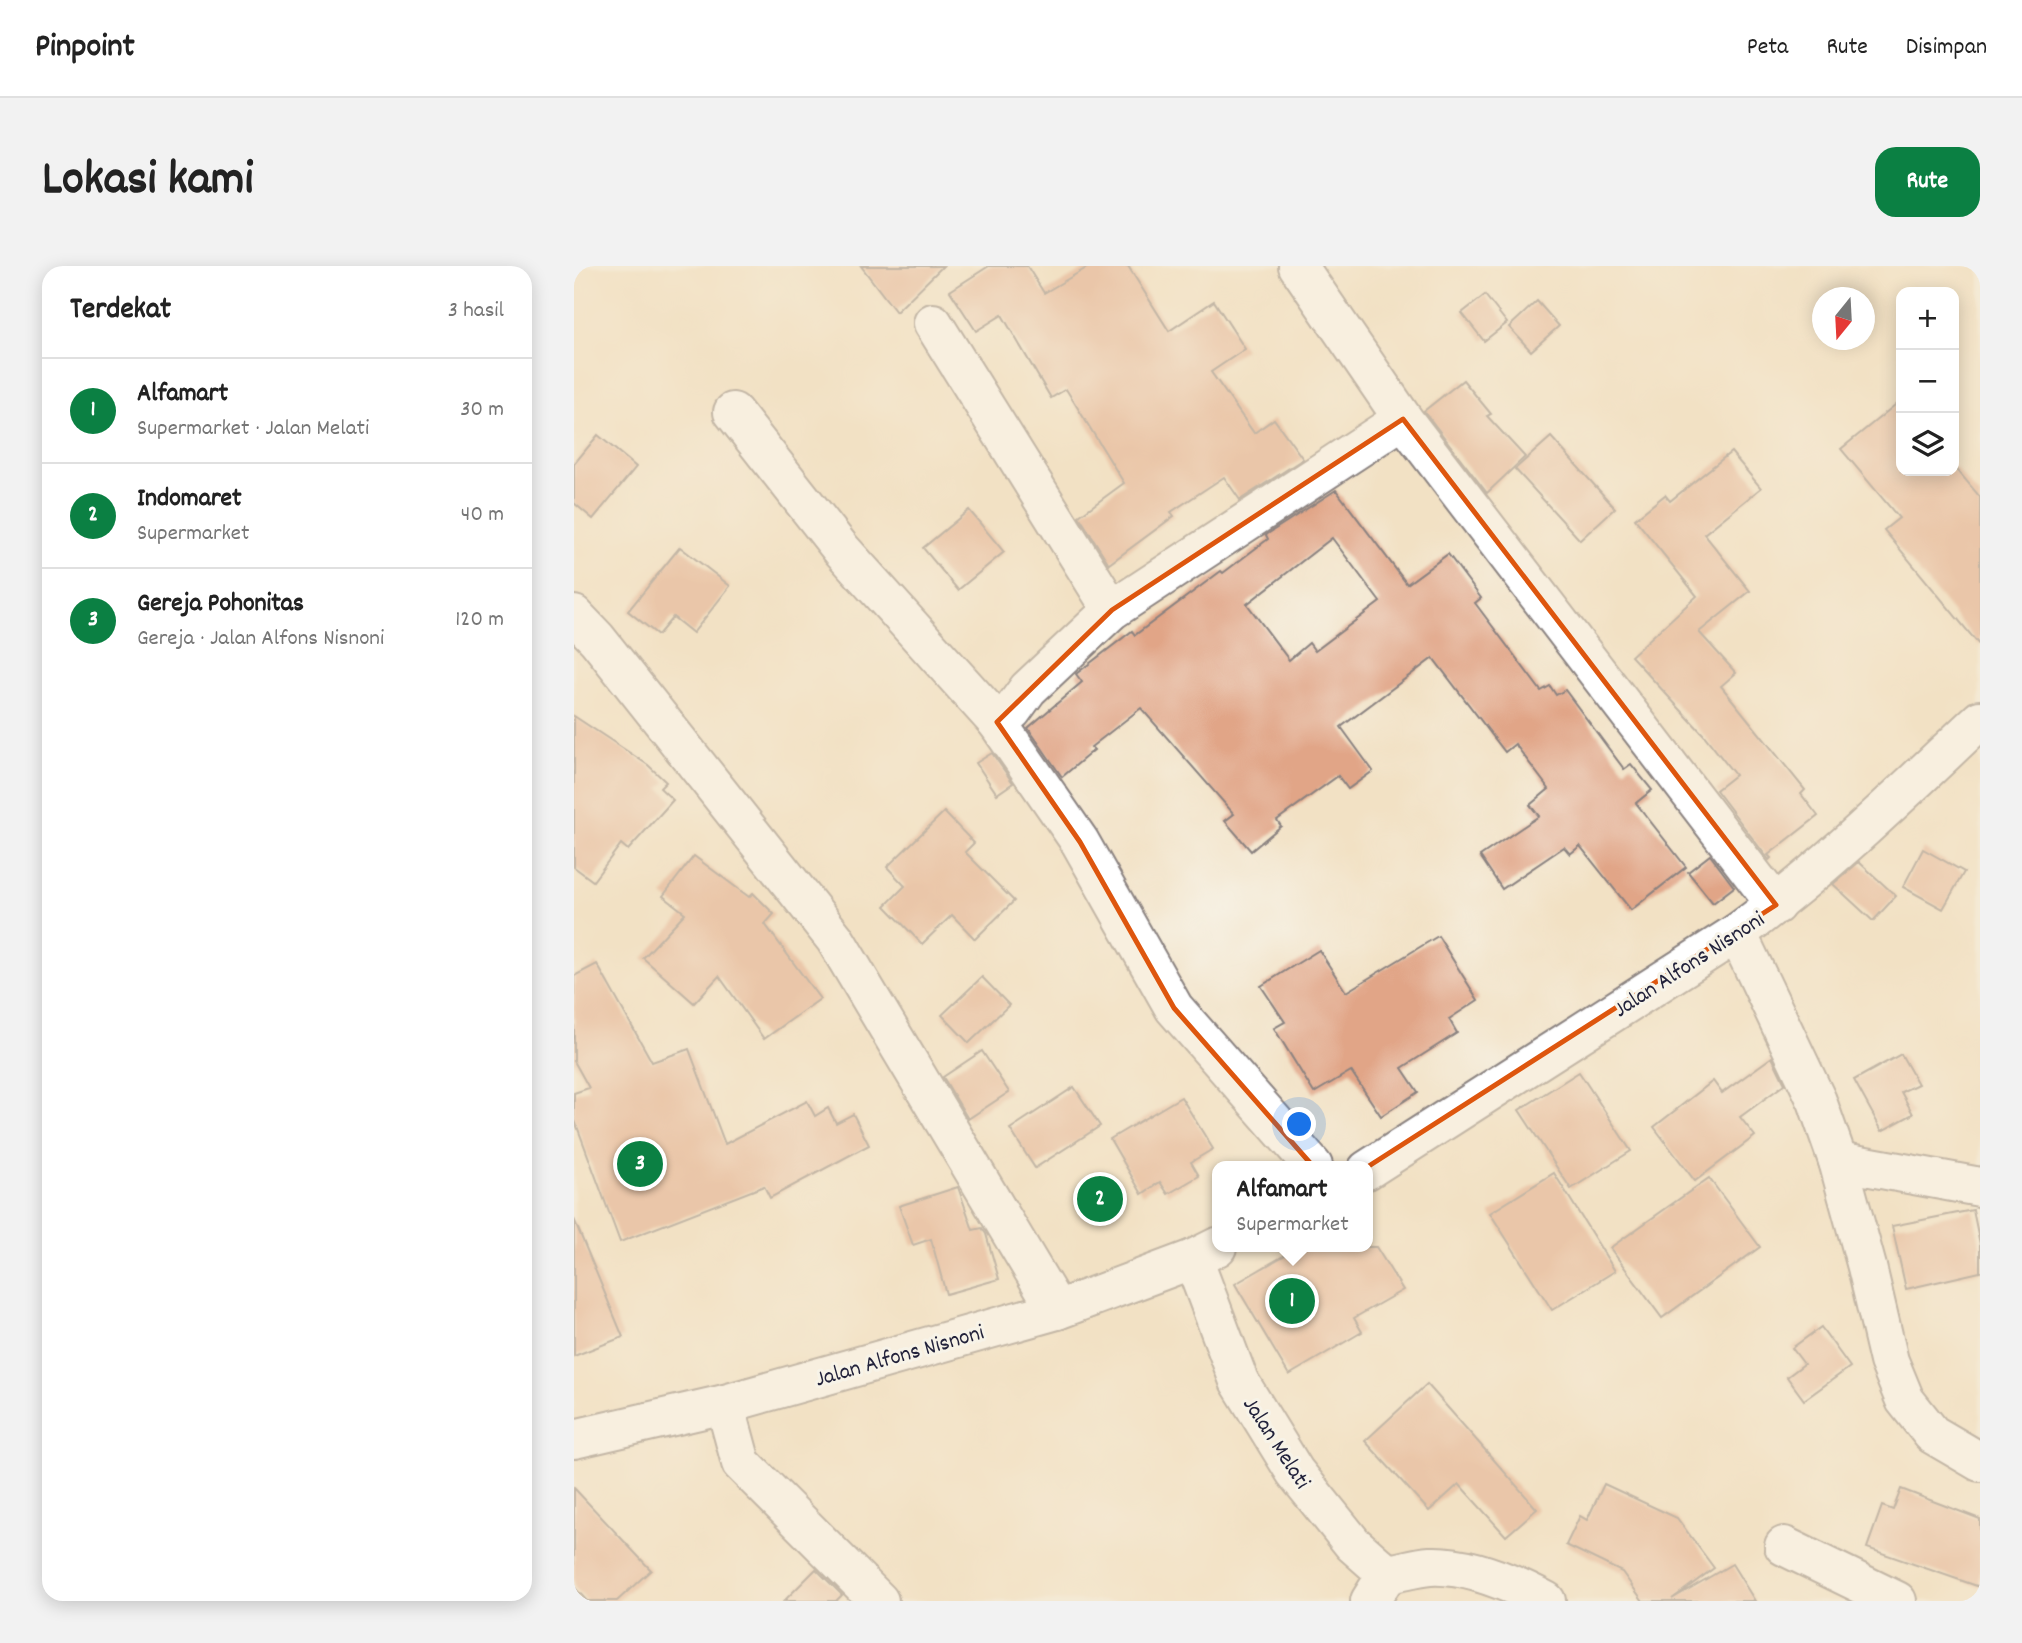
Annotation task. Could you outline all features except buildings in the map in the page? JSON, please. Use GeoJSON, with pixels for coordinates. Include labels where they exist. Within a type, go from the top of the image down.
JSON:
{"type":"FeatureCollection","features":[{"type":"Feature","properties":{"kind":"street"},"geometry":{"type":"LineString","coordinates":[[1298,266],[1403,419],[1776,905]]}},
{"type":"Feature","properties":{"kind":"street"},"geometry":{"type":"LineString","coordinates":[[933,323],[1112,610]]}},
{"type":"Feature","properties":{"kind":"street"},"geometry":{"type":"LineString","coordinates":[[733,412],[841,550],[997,722],[1080,842],[1174,1008],[1309,1161]]}},
{"type":"Feature","properties":{"kind":"street"},"geometry":{"type":"LineString","coordinates":[[997,722],[1112,610],[1403,419]]}},
{"type":"Feature","properties":{"kind":"street"},"geometry":{"type":"LineString","coordinates":[[574,615],[597,639],[835,939],[1056,1310]]}},
{"type":"Feature","properties":{"kind":"street","name":"Jalan Alfons Nisnoni"},"geometry":{"type":"LineString","coordinates":[[1373,1166],[1737,933],[1776,905],[1834,856],[1980,720]]}},
{"type":"Feature","properties":{"kind":"street"},"geometry":{"type":"LineString","coordinates":[[1737,933],[1817,1101],[1838,1161],[1889,1361],[1905,1401],[1932,1434],[1980,1462]]}},
{"type":"Feature","properties":{"kind":"street"},"geometry":{"type":"LineString","coordinates":[[1838,1161],[1980,1187]]}},
{"type":"Feature","properties":{"kind":"street","name":"Jalan Alfons Nisnoni"},"geometry":{"type":"LineString","coordinates":[[574,1439],[725,1404],[1056,1310],[1205,1253]]}},
{"type":"Feature","properties":{"kind":"street","name":"Jalan Melati"},"geometry":{"type":"LineString","coordinates":[[1205,1253],[1239,1381],[1295,1472],[1353,1544],[1379,1588]]}},
{"type":"Feature","properties":{"kind":"street"},"geometry":{"type":"LineString","coordinates":[[725,1404],[741,1463],[879,1601]]}},
{"type":"Feature","properties":{"kind":"street"},"geometry":{"type":"LineString","coordinates":[[1783,1546],[1896,1601]]}},
{"type":"Feature","properties":{"kind":"street"},"geometry":{"type":"LineString","coordinates":[[1379,1588],[1432,1566],[1473,1572],[1521,1588],[1546,1601]]}},
{"type":"Feature","properties":{"kind":"highlighted area"},"geometry":{"type":"Polygon","coordinates":[[[1403,419],[1776,905],[1333,1189],[1174,1008],[1080,842],[997,722],[1112,610],[1403,419]]]}},
{"type":"Feature","properties":{"kind":"place","name":"Gereja Pohonitas"},"geometry":{"type":"Point","coordinates":[640,1164]}},
{"type":"Feature","properties":{"kind":"place","name":"Indomaret"},"geometry":{"type":"Point","coordinates":[1100,1199]}},
{"type":"Feature","properties":{"kind":"place","name":"Alfamart"},"geometry":{"type":"Point","coordinates":[1292,1301]}}]}
